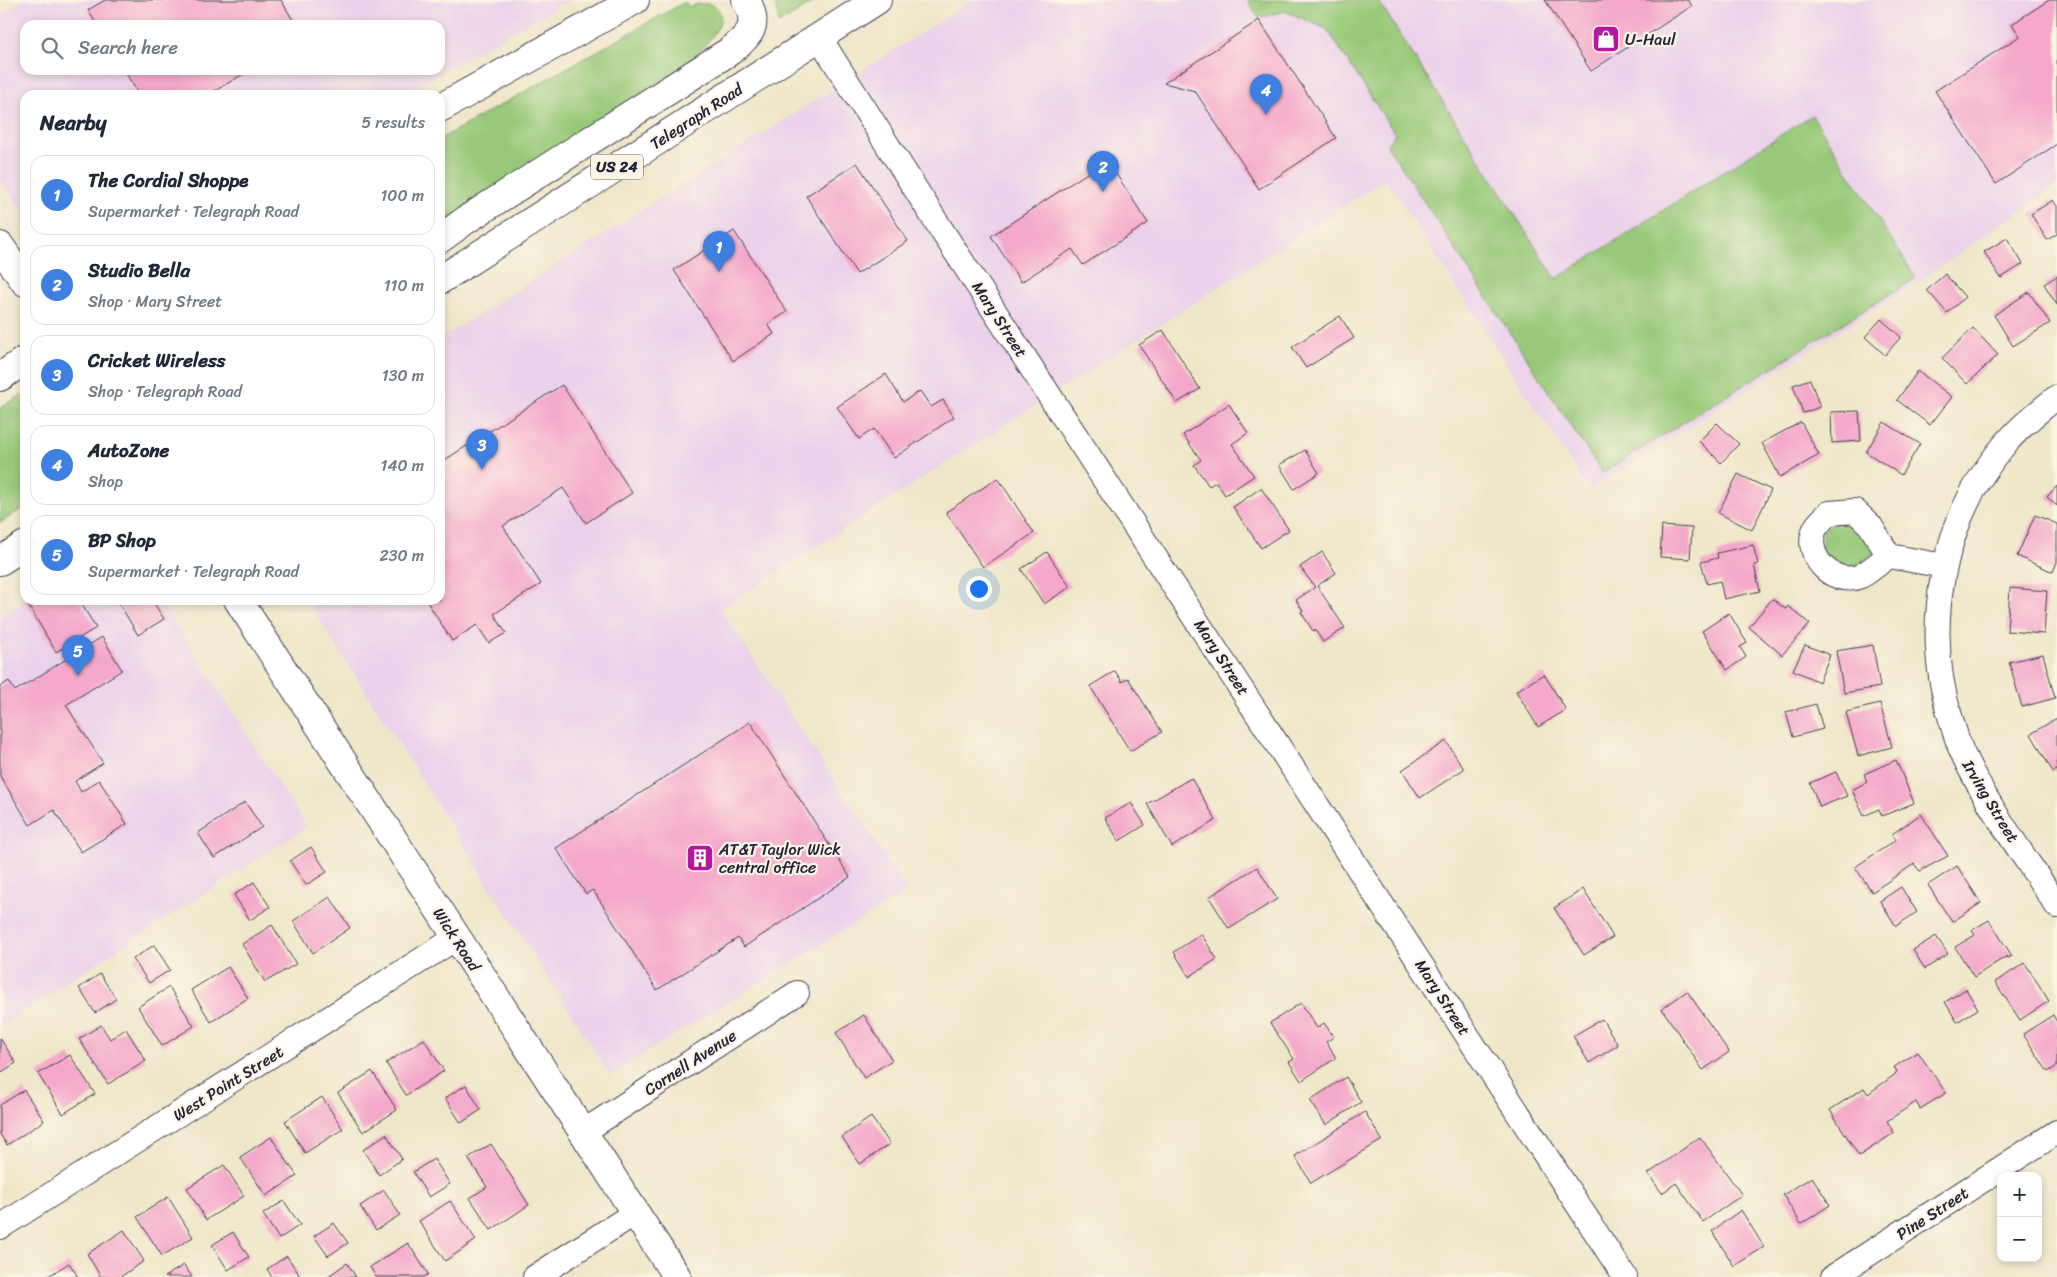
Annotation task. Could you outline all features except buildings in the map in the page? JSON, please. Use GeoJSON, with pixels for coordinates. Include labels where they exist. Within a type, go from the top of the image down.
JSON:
{"type":"FeatureCollection","features":[{"type":"Feature","properties":{"kind":"main road"},"geometry":{"type":"LineString","coordinates":[[445,105],[635,0]]}},
{"type":"Feature","properties":{"kind":"main road"},"geometry":{"type":"LineString","coordinates":[[445,235],[737,46],[753,26],[752,10],[746,0]]}},
{"type":"Feature","properties":{"kind":"main road","name":"Telegraph Road"},"geometry":{"type":"LineString","coordinates":[[445,277],[877,0]]}},
{"type":"Feature","properties":{"kind":"main road"},"geometry":{"type":"LineString","coordinates":[[0,246],[20,275]]}},
{"type":"Feature","properties":{"kind":"main road"},"geometry":{"type":"LineString","coordinates":[[0,377],[20,363]]}},
{"type":"Feature","properties":{"kind":"main road"},"geometry":{"type":"LineString","coordinates":[[0,561],[20,549]]}},
{"type":"Feature","properties":{"kind":"main road","name":"Wick Road"},"geometry":{"type":"LineString","coordinates":[[241,605],[677,1277]]}},
{"type":"Feature","properties":{"kind":"street","name":"Mary Street"},"geometry":{"type":"LineString","coordinates":[[819,37],[944,234],[1625,1277]]}},
{"type":"Feature","properties":{"kind":"street","name":"Irving Street"},"geometry":{"type":"LineString","coordinates":[[2057,397],[2007,442],[1980,480],[1957,525],[1944,566],[1938,613],[1939,663],[1946,702],[1961,750],[1984,795],[2057,906]]}},
{"type":"Feature","properties":{"kind":"street"},"geometry":{"type":"LineString","coordinates":[[1889,556],[1944,566]]}},
{"type":"Feature","properties":{"kind":"street","name":"West Point Street"},"geometry":{"type":"LineString","coordinates":[[0,1228],[456,938]]}},
{"type":"Feature","properties":{"kind":"street","name":"Cornell Avenue"},"geometry":{"type":"LineString","coordinates":[[582,1132],[797,993]]}},
{"type":"Feature","properties":{"kind":"street","name":"Pine Street"},"geometry":{"type":"LineString","coordinates":[[1833,1277],[2057,1132]]}},
{"type":"Feature","properties":{"kind":"street"},"geometry":{"type":"LineString","coordinates":[[535,1277],[635,1213]]}},
{"type":"Feature","properties":{"kind":"shaded area"},"geometry":{"type":"Polygon","coordinates":[[[24,0],[570,0],[445,69],[445,20],[20,20],[20,75],[435,75],[408,90],[20,90],[20,207],[0,181],[0,16],[24,0]]]}},
{"type":"Feature","properties":{"kind":"shaded area"},"geometry":{"type":"Polygon","coordinates":[[[973,0],[2057,0],[2057,185],[1920,281],[1589,490],[1386,179],[720,609],[908,891],[610,1075],[310,605],[445,605],[445,336],[973,0]]]}},
{"type":"Feature","properties":{"kind":"shaded area"},"geometry":{"type":"Polygon","coordinates":[[[20,604],[163,605],[307,827],[0,1026],[0,616],[20,604]]]}},
{"type":"Feature","properties":{"kind":"green space"},"geometry":{"type":"Polygon","coordinates":[[[775,0],[816,0],[779,24],[775,0]]]}},
{"type":"Feature","properties":{"kind":"green space"},"geometry":{"type":"Polygon","coordinates":[[[1248,0],[1378,0],[1556,279],[1812,115],[1916,278],[1602,473],[1387,145],[1395,134],[1327,29],[1285,11],[1259,18],[1248,0]]]}},
{"type":"Feature","properties":{"kind":"green space"},"geometry":{"type":"Polygon","coordinates":[[[685,2],[689,7],[701,4],[712,5],[721,16],[720,23],[712,37],[696,54],[699,59],[445,223],[445,136],[685,2]]]}},
{"type":"Feature","properties":{"kind":"green space"},"geometry":{"type":"Polygon","coordinates":[[[20,396],[20,510],[0,523],[0,408],[20,396]]]}},
{"type":"Feature","properties":{"kind":"green space"},"geometry":{"type":"Polygon","coordinates":[[[1847,520],[1858,525],[1876,551],[1860,563],[1841,568],[1821,550],[1823,530],[1836,522],[1847,520]]]}},
{"type":"Feature","properties":{"kind":"place","name":"U-Haul"},"geometry":{"type":"Point","coordinates":[1606,39]}},
{"type":"Feature","properties":{"kind":"place","name":"AutoZone"},"geometry":{"type":"Point","coordinates":[1266,115]}},
{"type":"Feature","properties":{"kind":"place","name":"Studio Bella"},"geometry":{"type":"Point","coordinates":[1103,192]}},
{"type":"Feature","properties":{"kind":"place","name":"The Cordial Shoppe"},"geometry":{"type":"Point","coordinates":[719,272]}},
{"type":"Feature","properties":{"kind":"place","name":"Cricket Wireless"},"geometry":{"type":"Point","coordinates":[482,470]}},
{"type":"Feature","properties":{"kind":"place","name":"BP Shop"},"geometry":{"type":"Point","coordinates":[78,676]}},
{"type":"Feature","properties":{"kind":"place","name":"AT&T Taylor Wick central office"},"geometry":{"type":"Point","coordinates":[700,858]}}]}
